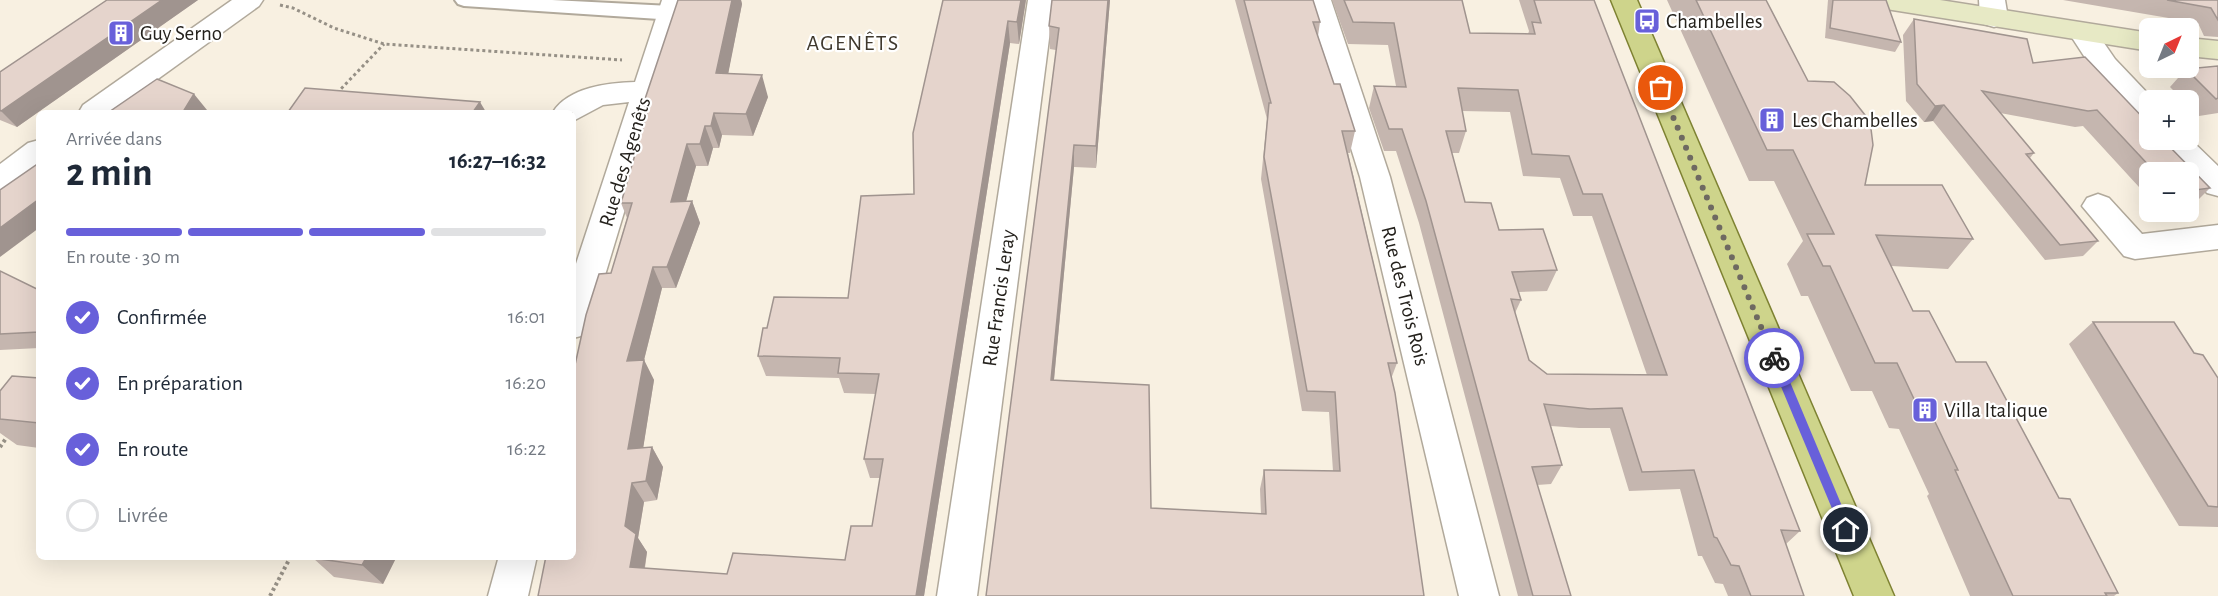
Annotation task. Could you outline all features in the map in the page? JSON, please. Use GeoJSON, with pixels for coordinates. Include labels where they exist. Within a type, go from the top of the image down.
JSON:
{"type":"FeatureCollection","features":[{"type":"Feature","properties":{"kind":"main road"},"geometry":{"type":"LineString","coordinates":[[1624,0],[1874,596]]}},
{"type":"Feature","properties":{"kind":"street","name":"Rue Francis Leray"},"geometry":{"type":"LineString","coordinates":[[957,596],[1041,0]]}},
{"type":"Feature","properties":{"kind":"street","name":"Rue des Trois Rois"},"geometry":{"type":"LineString","coordinates":[[1318,0],[1375,177],[1479,596]]}},
{"type":"Feature","properties":{"kind":"street"},"geometry":{"type":"LineString","coordinates":[[1886,0],[1993,9],[2083,33],[2139,41]]}},
{"type":"Feature","properties":{"kind":"street"},"geometry":{"type":"LineString","coordinates":[[96,110],[261,1]]}},
{"type":"Feature","properties":{"kind":"street","name":"Rue des Agenêts"},"geometry":{"type":"LineString","coordinates":[[576,306],[582,268],[647,92],[673,6]]}},
{"type":"Feature","properties":{"kind":"street"},"geometry":{"type":"LineString","coordinates":[[2083,33],[2092,51],[2139,103]]}},
{"type":"Feature","properties":{"kind":"street"},"geometry":{"type":"LineString","coordinates":[[2199,48],[2218,50]]}},
{"type":"Feature","properties":{"kind":"street"},"geometry":{"type":"LineString","coordinates":[[571,110],[600,94],[647,92]]}},
{"type":"Feature","properties":{"kind":"street"},"geometry":{"type":"LineString","coordinates":[[2184,150],[2218,185]]}},
{"type":"Feature","properties":{"kind":"street"},"geometry":{"type":"LineString","coordinates":[[0,179],[36,153]]}},
{"type":"Feature","properties":{"kind":"street"},"geometry":{"type":"LineString","coordinates":[[2098,206],[2135,247],[2218,237]]}},
{"type":"Feature","properties":{"kind":"street"},"geometry":{"type":"LineString","coordinates":[[508,596],[517,560]]}},
{"type":"Feature","properties":{"kind":"lane"},"geometry":{"type":"LineString","coordinates":[[464,0],[659,13],[673,6]]}},
{"type":"Feature","properties":{"kind":"path"},"geometry":{"type":"LineString","coordinates":[[261,1],[293,8],[334,28],[384,44],[622,60],[616,93]]}},
{"type":"Feature","properties":{"kind":"path"},"geometry":{"type":"LineString","coordinates":[[336,95],[384,44]]}},
{"type":"Feature","properties":{"kind":"path"},"geometry":{"type":"LineString","coordinates":[[0,447],[13,429]]}},
{"type":"Feature","properties":{"kind":"path"},"geometry":{"type":"LineString","coordinates":[[270,596],[289,560]]}},
{"type":"Feature","properties":{"kind":"building"},"geometry":{"type":"Polygon","coordinates":[[[107,0],[162,0],[1,111],[0,72],[107,0]]]}},
{"type":"Feature","properties":{"kind":"building"},"geometry":{"type":"Polygon","coordinates":[[[678,0],[732,0],[716,73],[762,75],[746,114],[714,113],[711,126],[705,126],[700,144],[687,144],[671,202],[692,201],[667,267],[653,267],[627,361],[644,360],[628,449],[652,447],[646,481],[632,483],[625,526],[636,534],[630,567],[727,574],[733,553],[845,560],[851,526],[872,526],[883,459],[864,459],[879,374],[838,373],[840,358],[758,356],[763,328],[767,328],[774,297],[848,298],[861,196],[914,194],[913,133],[943,0],[1021,0],[1017,22],[1008,21],[916,596],[538,596],[545,560],[576,560],[576,360],[586,315],[599,274],[611,273],[632,203],[621,203],[649,106],[643,105],[678,0]]]}},
{"type":"Feature","properties":{"kind":"building"},"geometry":{"type":"Polygon","coordinates":[[[1052,0],[1108,0],[1096,146],[1074,145],[1051,380],[1149,385],[1151,508],[1266,514],[1264,470],[1340,471],[1335,392],[1307,391],[1264,157],[1269,103],[1271,103],[1244,0],[1313,0],[1320,22],[1313,22],[1334,84],[1340,84],[1355,131],[1342,131],[1397,363],[1388,363],[1395,393],[1424,596],[986,596],[1059,28],[1049,26],[1052,0]]]}},
{"type":"Feature","properties":{"kind":"building"},"geometry":{"type":"Polygon","coordinates":[[[1344,0],[1462,0],[1470,33],[1535,34],[1532,22],[1541,23],[1534,0],[1594,0],[1800,531],[1781,530],[1804,596],[1751,596],[1739,566],[1731,565],[1717,538],[1714,537],[1694,470],[1642,472],[1622,408],[1590,409],[1544,404],[1562,465],[1532,467],[1571,596],[1533,596],[1426,201],[1402,129],[1389,129],[1374,86],[1406,87],[1394,23],[1353,22],[1344,0]],[[1458,88],[1466,131],[1446,131],[1465,202],[1491,203],[1499,230],[1543,229],[1557,270],[1512,272],[1521,300],[1511,299],[1529,360],[1547,374],[1667,375],[1602,194],[1583,194],[1569,156],[1532,154],[1518,90],[1458,88]]]}},
{"type":"Feature","properties":{"kind":"building"},"geometry":{"type":"Polygon","coordinates":[[[1696,0],[1766,0],[1808,81],[1834,82],[1850,96],[1865,115],[1871,129],[1873,145],[1865,185],[1942,185],[1973,239],[1876,235],[1913,311],[1929,311],[1956,362],[1986,362],[2059,498],[2070,499],[2118,593],[2105,593],[2107,596],[2013,596],[1925,401],[1915,401],[1897,363],[1875,363],[1830,266],[1823,266],[1807,234],[1834,234],[1793,150],[1767,150],[1696,0]]]}},
{"type":"Feature","properties":{"kind":"building"},"geometry":{"type":"Polygon","coordinates":[[[1833,0],[1886,0],[1901,42],[1830,28],[1833,0]]]}},
{"type":"Feature","properties":{"kind":"building"},"geometry":{"type":"Polygon","coordinates":[[[2167,0],[2218,0],[2218,20],[2211,8],[2167,0]]]}},
{"type":"Feature","properties":{"kind":"building"},"geometry":{"type":"Polygon","coordinates":[[[1914,19],[2027,39],[2033,63],[2085,57],[2139,113],[2139,150],[2173,150],[2185,162],[2146,162],[2097,110],[2088,111],[1982,91],[2034,153],[2026,154],[2098,241],[2060,245],[1944,105],[1935,106],[1917,84],[1914,19]]]}},
{"type":"Feature","properties":{"kind":"building"},"geometry":{"type":"Polygon","coordinates":[[[2218,66],[2218,98],[2216,99],[2195,78],[2199,78],[2199,68],[2218,66]]]}},
{"type":"Feature","properties":{"kind":"building"},"geometry":{"type":"Polygon","coordinates":[[[157,79],[194,94],[184,110],[112,110],[157,79]]]}},
{"type":"Feature","properties":{"kind":"building"},"geometry":{"type":"Polygon","coordinates":[[[305,88],[480,102],[474,110],[289,110],[305,88]]]}},
{"type":"Feature","properties":{"kind":"building"},"geometry":{"type":"Polygon","coordinates":[[[36,165],[36,201],[0,228],[0,190],[36,165]]]}},
{"type":"Feature","properties":{"kind":"building"},"geometry":{"type":"Polygon","coordinates":[[[2199,177],[2210,188],[2199,190],[2199,177]]]}},
{"type":"Feature","properties":{"kind":"building"},"geometry":{"type":"Polygon","coordinates":[[[0,271],[36,289],[36,332],[0,334],[0,271]]]}},
{"type":"Feature","properties":{"kind":"building"},"geometry":{"type":"Polygon","coordinates":[[[2093,322],[2174,322],[2194,353],[2203,355],[2218,378],[2218,507],[2208,506],[2093,322]]]}},
{"type":"Feature","properties":{"kind":"building"},"geometry":{"type":"Polygon","coordinates":[[[12,376],[36,378],[36,423],[0,419],[0,391],[12,376]]]}},
{"type":"Feature","properties":{"kind":"building"},"geometry":{"type":"Polygon","coordinates":[[[327,560],[365,560],[362,565],[327,560]]]}},
{"type":"Feature","properties":{"kind":"way so far"},"geometry":{"type":"LineString","coordinates":[[1661,88],[1774,358]]}},
{"type":"Feature","properties":{"kind":"place","name":"Chambelles"},"geometry":{"type":"Point","coordinates":[1647,21]}},
{"type":"Feature","properties":{"kind":"place","name":"Guy Serno"},"geometry":{"type":"Point","coordinates":[121,33]}},
{"type":"Feature","properties":{"kind":"place","name":"Les Chambelles"},"geometry":{"type":"Point","coordinates":[1772,120]}},
{"type":"Feature","properties":{"kind":"place","name":"Villa Italique"},"geometry":{"type":"Point","coordinates":[1925,410]}},
{"type":"Feature","properties":{"kind":"district","name":"AGENÊTS"},"geometry":{"type":"Point","coordinates":[853,43]}},
{"type":"Feature","properties":{"kind":"route"},"geometry":{"type":"LineString","coordinates":[[1774,358],[1846,530]]}}]}
